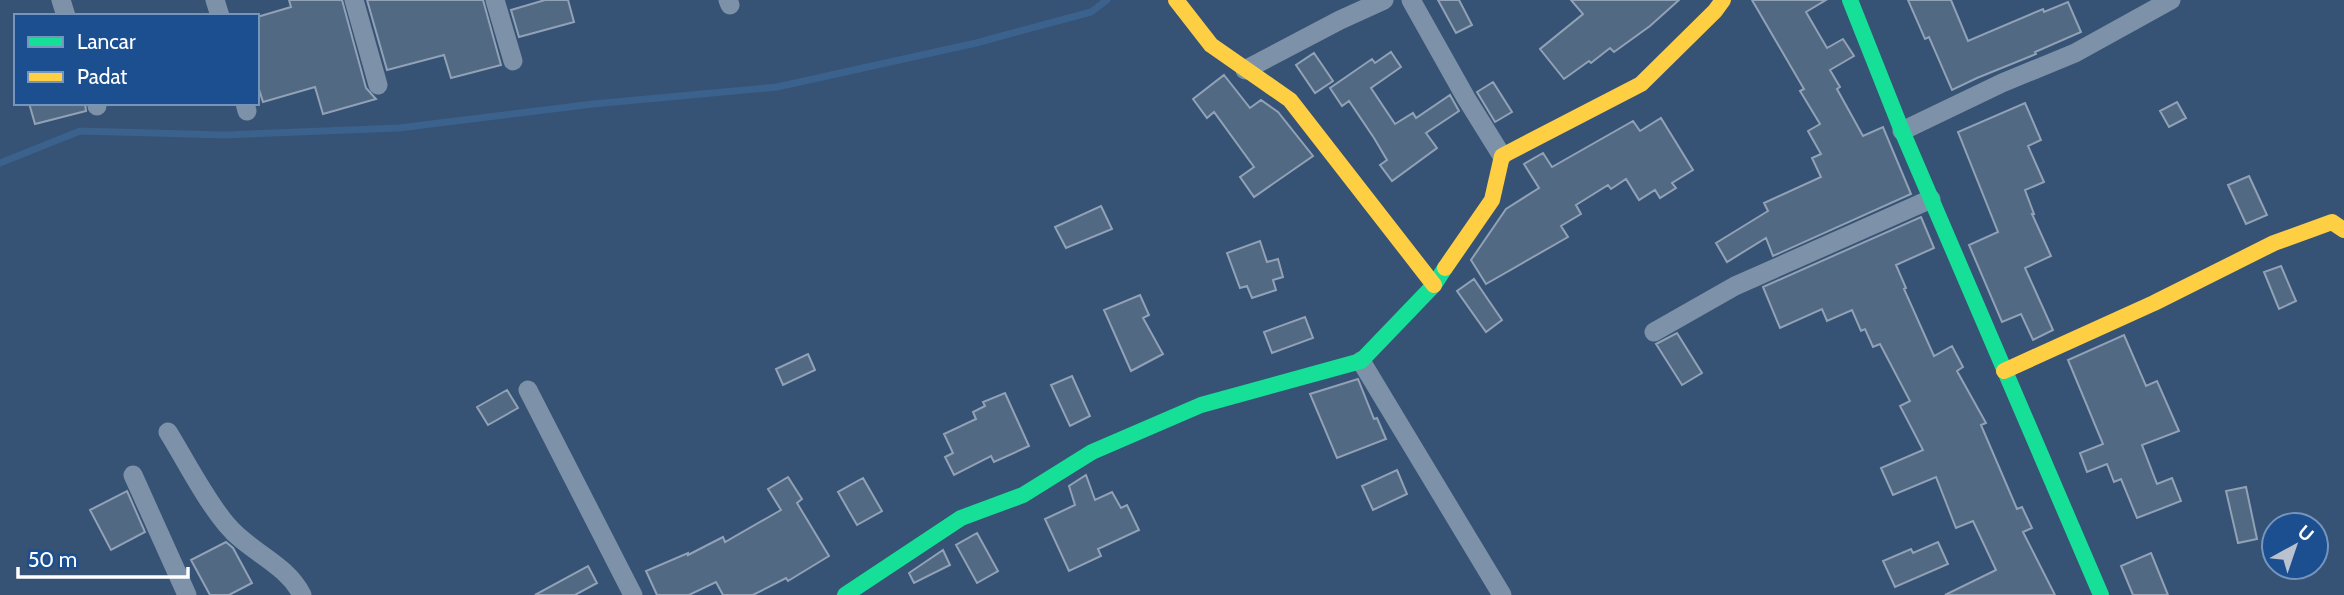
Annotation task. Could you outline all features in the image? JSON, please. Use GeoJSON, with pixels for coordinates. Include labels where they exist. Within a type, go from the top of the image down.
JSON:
{"type":"FeatureCollection","features":[{"type":"Feature","properties":{"kind":"street"},"geometry":{"type":"LineString","coordinates":[[354,0],[378,85]]}},
{"type":"Feature","properties":{"kind":"street"},"geometry":{"type":"LineString","coordinates":[[495,0],[513,61]]}},
{"type":"Feature","properties":{"kind":"street"},"geometry":{"type":"LineString","coordinates":[[1176,0],[1211,45],[1290,100],[1434,285]]}},
{"type":"Feature","properties":{"kind":"street"},"geometry":{"type":"LineString","coordinates":[[1245,70],[1384,0]]}},
{"type":"Feature","properties":{"kind":"street"},"geometry":{"type":"LineString","coordinates":[[845,595],[871,588],[961,518],[1023,495],[1092,452],[1201,405],[1361,361],[1434,285],[1492,200],[1502,156],[1410,0]]}},
{"type":"Feature","properties":{"kind":"street"},"geometry":{"type":"LineString","coordinates":[[1502,156],[1641,84],[1723,0]]}},
{"type":"Feature","properties":{"kind":"street"},"geometry":{"type":"LineString","coordinates":[[1850,0],[1902,131],[2101,595]]}},
{"type":"Feature","properties":{"kind":"street"},"geometry":{"type":"LineString","coordinates":[[1902,131],[2002,83],[2075,53],[2171,0]]}},
{"type":"Feature","properties":{"kind":"street"},"geometry":{"type":"LineString","coordinates":[[1654,332],[1735,286],[1931,199]]}},
{"type":"Feature","properties":{"kind":"street"},"geometry":{"type":"LineString","coordinates":[[2004,371],[2154,303],[2274,243],[2332,222],[2338,223],[2344,230]]}},
{"type":"Feature","properties":{"kind":"street"},"geometry":{"type":"LineString","coordinates":[[1361,361],[1502,595]]}},
{"type":"Feature","properties":{"kind":"street"},"geometry":{"type":"LineString","coordinates":[[528,390],[633,595]]}},
{"type":"Feature","properties":{"kind":"street"},"geometry":{"type":"LineString","coordinates":[[168,432],[225,523],[243,542],[296,582],[302,595]]}},
{"type":"Feature","properties":{"kind":"street"},"geometry":{"type":"LineString","coordinates":[[133,475],[187,595]]}},
{"type":"Feature","properties":{"kind":"building"},"geometry":{"type":"Polygon","coordinates":[[[289,0],[342,0],[366,88],[376,99],[323,114],[315,87],[263,102],[259,89],[259,16],[291,7],[289,0]]]}},
{"type":"Feature","properties":{"kind":"building"},"geometry":{"type":"Polygon","coordinates":[[[367,0],[483,0],[501,65],[451,78],[444,55],[387,70],[367,0]]]}},
{"type":"Feature","properties":{"kind":"building"},"geometry":{"type":"Polygon","coordinates":[[[545,0],[568,0],[574,22],[519,37],[511,10],[545,0]]]}},
{"type":"Feature","properties":{"kind":"building"},"geometry":{"type":"Polygon","coordinates":[[[1438,0],[1459,0],[1472,25],[1456,33],[1438,0]]]}},
{"type":"Feature","properties":{"kind":"building"},"geometry":{"type":"Polygon","coordinates":[[[1571,0],[1679,0],[1650,26],[1614,52],[1610,48],[1564,79],[1540,49],[1583,14],[1571,0]]]}},
{"type":"Feature","properties":{"kind":"building"},"geometry":{"type":"Polygon","coordinates":[[[1752,0],[1826,0],[1806,12],[1827,48],[1843,39],[1854,56],[1830,70],[1840,87],[1837,89],[1863,136],[1883,127],[1911,194],[1773,256],[1766,238],[1727,262],[1716,243],[1768,211],[1764,203],[1821,177],[1812,158],[1821,154],[1808,131],[1820,124],[1800,91],[1804,89],[1752,0]]]}},
{"type":"Feature","properties":{"kind":"building"},"geometry":{"type":"Polygon","coordinates":[[[1908,0],[1951,0],[1968,41],[2043,9],[2044,12],[2068,2],[2081,32],[1952,90],[1929,37],[1925,39],[1908,0]]]}},
{"type":"Feature","properties":{"kind":"building"},"geometry":{"type":"Polygon","coordinates":[[[1391,52],[1401,67],[1371,88],[1395,124],[1413,113],[1416,118],[1450,95],[1459,111],[1426,133],[1437,148],[1392,181],[1380,165],[1387,160],[1374,138],[1349,101],[1342,106],[1330,88],[1372,59],[1375,63],[1391,52]]]}},
{"type":"Feature","properties":{"kind":"building"},"geometry":{"type":"Polygon","coordinates":[[[1314,53],[1333,81],[1315,93],[1296,65],[1314,53]]]}},
{"type":"Feature","properties":{"kind":"building"},"geometry":{"type":"Polygon","coordinates":[[[1224,75],[1250,108],[1261,100],[1278,112],[1313,156],[1254,197],[1240,177],[1254,167],[1214,112],[1207,118],[1193,99],[1224,75]]]}},
{"type":"Feature","properties":{"kind":"building"},"geometry":{"type":"Polygon","coordinates":[[[1493,82],[1512,112],[1495,122],[1477,92],[1493,82]]]}},
{"type":"Feature","properties":{"kind":"building"},"geometry":{"type":"Polygon","coordinates":[[[2177,102],[2186,118],[2169,127],[2160,111],[2177,102]]]}},
{"type":"Feature","properties":{"kind":"building"},"geometry":{"type":"Polygon","coordinates":[[[2025,103],[2041,140],[2028,146],[2044,182],[2025,190],[2032,214],[2051,256],[2025,268],[2053,330],[2033,340],[2021,314],[2002,322],[1969,245],[1998,232],[1958,132],[2025,103]]]}},
{"type":"Feature","properties":{"kind":"building"},"geometry":{"type":"Polygon","coordinates":[[[30,105],[85,105],[86,111],[35,124],[30,105]]]}},
{"type":"Feature","properties":{"kind":"building"},"geometry":{"type":"Polygon","coordinates":[[[1661,118],[1693,170],[1672,183],[1676,188],[1660,198],[1655,190],[1639,200],[1626,179],[1611,189],[1608,185],[1576,205],[1581,214],[1561,226],[1568,237],[1486,284],[1471,260],[1506,209],[1539,188],[1524,164],[1543,153],[1552,167],[1633,121],[1640,131],[1661,118]]]}},
{"type":"Feature","properties":{"kind":"building"},"geometry":{"type":"Polygon","coordinates":[[[2249,176],[2267,215],[2246,224],[2228,185],[2249,176]]]}},
{"type":"Feature","properties":{"kind":"building"},"geometry":{"type":"Polygon","coordinates":[[[1101,206],[1112,229],[1066,248],[1055,227],[1101,206]]]}},
{"type":"Feature","properties":{"kind":"building"},"geometry":{"type":"Polygon","coordinates":[[[1921,217],[1934,248],[1896,265],[1906,288],[1904,289],[1934,356],[1952,346],[1963,367],[1957,371],[1986,423],[1981,425],[2017,509],[2022,507],[2032,528],[2023,532],[2055,595],[1945,595],[1996,570],[1973,521],[1956,528],[1936,477],[1893,495],[1881,468],[1923,450],[1900,406],[1910,401],[1880,344],[1873,347],[1865,329],[1861,331],[1852,310],[1827,321],[1822,309],[1780,328],[1763,287],[1921,217]]]}},
{"type":"Feature","properties":{"kind":"building"},"geometry":{"type":"Polygon","coordinates":[[[1260,241],[1267,262],[1278,259],[1283,277],[1273,280],[1276,290],[1252,298],[1247,286],[1240,288],[1227,253],[1260,241]]]}},
{"type":"Feature","properties":{"kind":"building"},"geometry":{"type":"Polygon","coordinates":[[[2281,266],[2296,301],[2279,309],[2264,272],[2281,266]]]}},
{"type":"Feature","properties":{"kind":"building"},"geometry":{"type":"Polygon","coordinates":[[[1474,279],[1502,320],[1486,332],[1457,291],[1474,279]]]}},
{"type":"Feature","properties":{"kind":"building"},"geometry":{"type":"Polygon","coordinates":[[[1140,295],[1149,315],[1143,318],[1163,354],[1131,371],[1104,310],[1140,295]]]}},
{"type":"Feature","properties":{"kind":"building"},"geometry":{"type":"Polygon","coordinates":[[[1305,317],[1313,338],[1272,353],[1264,332],[1305,317]]]}},
{"type":"Feature","properties":{"kind":"building"},"geometry":{"type":"Polygon","coordinates":[[[1677,333],[1702,373],[1682,385],[1656,344],[1677,333]]]}},
{"type":"Feature","properties":{"kind":"building"},"geometry":{"type":"Polygon","coordinates":[[[2124,335],[2146,386],[2157,381],[2179,431],[2142,445],[2157,484],[2172,478],[2181,501],[2137,518],[2121,479],[2114,482],[2107,464],[2087,472],[2080,453],[2103,444],[2068,360],[2124,335]]]}},
{"type":"Feature","properties":{"kind":"building"},"geometry":{"type":"Polygon","coordinates":[[[808,354],[815,370],[783,385],[776,369],[808,354]]]}},
{"type":"Feature","properties":{"kind":"building"},"geometry":{"type":"Polygon","coordinates":[[[1072,376],[1090,416],[1070,426],[1051,385],[1072,376]]]}},
{"type":"Feature","properties":{"kind":"building"},"geometry":{"type":"Polygon","coordinates":[[[1358,379],[1374,419],[1377,418],[1386,439],[1337,458],[1310,394],[1358,379]]]}},
{"type":"Feature","properties":{"kind":"building"},"geometry":{"type":"Polygon","coordinates":[[[507,390],[518,408],[488,425],[477,407],[507,390]]]}},
{"type":"Feature","properties":{"kind":"building"},"geometry":{"type":"Polygon","coordinates":[[[1005,393],[1029,446],[994,462],[991,456],[954,475],[945,457],[953,453],[944,434],[976,419],[973,412],[985,406],[983,402],[1005,393]]]}},
{"type":"Feature","properties":{"kind":"building"},"geometry":{"type":"Polygon","coordinates":[[[1397,470],[1407,494],[1373,510],[1362,486],[1397,470]]]}},
{"type":"Feature","properties":{"kind":"building"},"geometry":{"type":"Polygon","coordinates":[[[1086,475],[1095,500],[1112,492],[1121,508],[1127,505],[1139,530],[1098,549],[1101,556],[1069,571],[1045,519],[1075,505],[1069,486],[1086,475]]]}},
{"type":"Feature","properties":{"kind":"building"},"geometry":{"type":"Polygon","coordinates":[[[788,477],[802,499],[797,503],[829,556],[788,581],[786,578],[753,595],[723,595],[716,582],[689,595],[657,595],[646,571],[688,555],[723,537],[725,542],[781,510],[768,489],[788,477]]]}},
{"type":"Feature","properties":{"kind":"building"},"geometry":{"type":"Polygon","coordinates":[[[863,478],[882,511],[857,525],[838,492],[863,478]]]}},
{"type":"Feature","properties":{"kind":"building"},"geometry":{"type":"Polygon","coordinates":[[[2246,487],[2257,539],[2238,543],[2226,491],[2246,487]]]}},
{"type":"Feature","properties":{"kind":"building"},"geometry":{"type":"Polygon","coordinates":[[[127,491],[145,532],[111,550],[90,510],[127,491]]]}},
{"type":"Feature","properties":{"kind":"building"},"geometry":{"type":"Polygon","coordinates":[[[977,533],[998,571],[977,583],[956,545],[977,533]]]}},
{"type":"Feature","properties":{"kind":"building"},"geometry":{"type":"Polygon","coordinates":[[[226,542],[233,548],[252,583],[229,595],[210,595],[191,560],[226,542]]]}},
{"type":"Feature","properties":{"kind":"building"},"geometry":{"type":"Polygon","coordinates":[[[1938,542],[1948,564],[1895,587],[1883,561],[1911,549],[1913,553],[1938,542]]]}},
{"type":"Feature","properties":{"kind":"building"},"geometry":{"type":"Polygon","coordinates":[[[943,550],[950,565],[914,583],[909,573],[943,550]]]}},
{"type":"Feature","properties":{"kind":"building"},"geometry":{"type":"Polygon","coordinates":[[[2151,553],[2168,595],[2133,595],[2121,566],[2151,553]]]}},
{"type":"Feature","properties":{"kind":"building"},"geometry":{"type":"Polygon","coordinates":[[[588,566],[597,583],[575,595],[535,595],[588,566]]]}},
{"type":"Feature","properties":{"kind":"waterway"},"geometry":{"type":"LineString","coordinates":[[0,163],[80,131],[225,135],[399,128],[593,104],[777,87],[976,43],[1091,12],[1107,0]]}},
{"type":"Feature","properties":{"kind":"traffic: fast"},"geometry":{"type":"LineString","coordinates":[[1850,0],[1902,131],[2101,595]]}},
{"type":"Feature","properties":{"kind":"traffic: fast"},"geometry":{"type":"LineString","coordinates":[[845,595],[961,518],[1023,495],[1092,452],[1201,405],[1361,361],[1434,285],[1445,268]]}},
{"type":"Feature","properties":{"kind":"traffic: slow"},"geometry":{"type":"LineString","coordinates":[[1176,0],[1211,45],[1290,100],[1434,285]]}},
{"type":"Feature","properties":{"kind":"traffic: slow"},"geometry":{"type":"LineString","coordinates":[[1445,268],[1492,200],[1502,156],[1641,84],[1723,0]]}},
{"type":"Feature","properties":{"kind":"traffic: slow"},"geometry":{"type":"LineString","coordinates":[[2004,371],[2154,303],[2274,243],[2332,222],[2344,230]]}}]}
